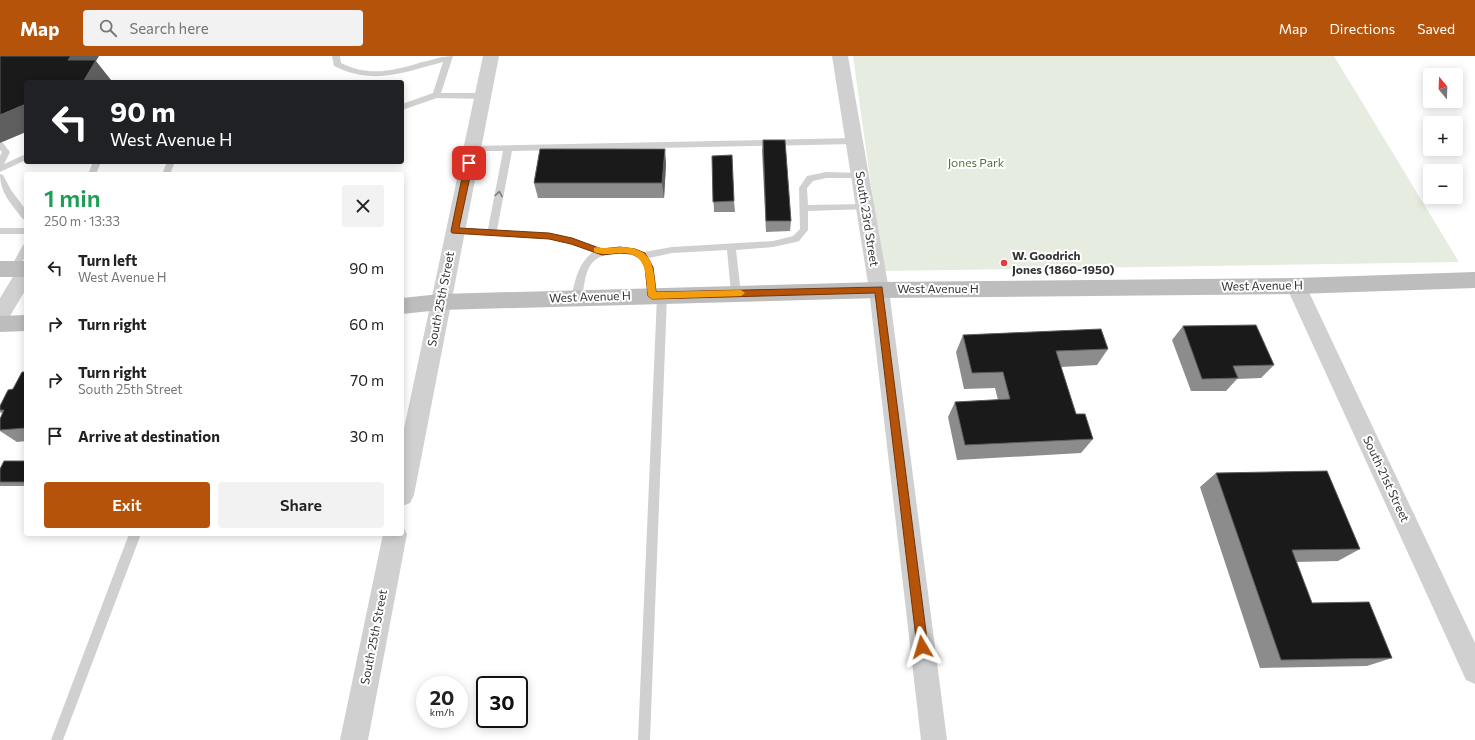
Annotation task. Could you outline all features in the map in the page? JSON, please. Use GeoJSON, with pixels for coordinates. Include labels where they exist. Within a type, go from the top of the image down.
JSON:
{"type":"FeatureCollection","features":[{"type":"Feature","properties":{"kind":"main road","name":"West Avenue H"},"geometry":{"type":"LineString","coordinates":[[404,306],[440,302],[736,293],[879,290],[1296,286],[1474,282]]}},
{"type":"Feature","properties":{"kind":"main road"},"geometry":{"type":"LineString","coordinates":[[404,297],[440,302]]}},
{"type":"Feature","properties":{"kind":"main road"},"geometry":{"type":"LineString","coordinates":[[0,324],[24,324]]}},
{"type":"Feature","properties":{"kind":"street","name":"South 25th Street"},"geometry":{"type":"LineString","coordinates":[[404,486],[491,56]]}},
{"type":"Feature","properties":{"kind":"street","name":"South 23rd Street"},"geometry":{"type":"LineString","coordinates":[[840,56],[879,290],[934,740]]}},
{"type":"Feature","properties":{"kind":"street"},"geometry":{"type":"LineString","coordinates":[[0,315],[17,269]]}},
{"type":"Feature","properties":{"kind":"street","name":"South 21st Street"},"geometry":{"type":"LineString","coordinates":[[1296,286],[1475,671]]}},
{"type":"Feature","properties":{"kind":"street","name":"South 25th Street"},"geometry":{"type":"LineString","coordinates":[[354,740],[394,536]]}},
{"type":"Feature","properties":{"kind":"lane"},"geometry":{"type":"LineString","coordinates":[[336,56],[337,64],[347,70],[358,74],[379,75],[449,57]]}},
{"type":"Feature","properties":{"kind":"lane"},"geometry":{"type":"LineString","coordinates":[[436,96],[449,57]]}},
{"type":"Feature","properties":{"kind":"lane"},"geometry":{"type":"LineString","coordinates":[[404,106],[436,96],[483,96]]}},
{"type":"Feature","properties":{"kind":"lane"},"geometry":{"type":"LineString","coordinates":[[472,149],[854,141]]}},
{"type":"Feature","properties":{"kind":"lane"},"geometry":{"type":"LineString","coordinates":[[0,145],[6,152],[0,164]]}},
{"type":"Feature","properties":{"kind":"lane"},"geometry":{"type":"LineString","coordinates":[[492,232],[508,148]]}},
{"type":"Feature","properties":{"kind":"lane"},"geometry":{"type":"LineString","coordinates":[[0,170],[24,158]]}},
{"type":"Feature","properties":{"kind":"lane"},"geometry":{"type":"LineString","coordinates":[[643,256],[672,250],[773,244],[796,239],[804,230],[803,188],[810,178],[826,175],[860,175]]}},
{"type":"Feature","properties":{"kind":"lane"},"geometry":{"type":"LineString","coordinates":[[0,177],[24,214]]}},
{"type":"Feature","properties":{"kind":"lane"},"geometry":{"type":"LineString","coordinates":[[804,208],[865,207]]}},
{"type":"Feature","properties":{"kind":"lane"},"geometry":{"type":"LineString","coordinates":[[0,231],[24,231]]}},
{"type":"Feature","properties":{"kind":"lane"},"geometry":{"type":"LineString","coordinates":[[455,231],[549,236],[572,241],[602,252]]}},
{"type":"Feature","properties":{"kind":"lane"},"geometry":{"type":"LineString","coordinates":[[732,246],[736,293]]}},
{"type":"Feature","properties":{"kind":"lane"},"geometry":{"type":"LineString","coordinates":[[576,298],[584,268],[591,258],[602,252],[620,250],[633,251],[643,256],[649,267],[657,296],[644,740]]}},
{"type":"Feature","properties":{"kind":"lane"},"geometry":{"type":"LineString","coordinates":[[17,269],[24,252]]}},
{"type":"Feature","properties":{"kind":"lane"},"geometry":{"type":"LineString","coordinates":[[57,740],[134,536]]}},
{"type":"Feature","properties":{"kind":"green space","name":"Jones Park"},"geometry":{"type":"Polygon","coordinates":[[[853,56],[1334,56],[1459,262],[883,271],[853,56]]]}},
{"type":"Feature","properties":{"kind":"building"},"geometry":{"type":"Polygon","coordinates":[[[0,56],[71,56],[68,60],[96,60],[84,80],[24,80],[24,105],[0,115],[0,56]]]}},
{"type":"Feature","properties":{"kind":"building"},"geometry":{"type":"Polygon","coordinates":[[[763,140],[785,140],[791,221],[766,221],[763,140]]]}},
{"type":"Feature","properties":{"kind":"building"},"geometry":{"type":"Polygon","coordinates":[[[540,149],[665,149],[662,183],[534,183],[540,149]]]}},
{"type":"Feature","properties":{"kind":"building"},"geometry":{"type":"Polygon","coordinates":[[[732,155],[734,201],[713,202],[712,156],[732,155]]]}},
{"type":"Feature","properties":{"kind":"building"},"geometry":{"type":"Polygon","coordinates":[[[1256,325],[1274,365],[1233,366],[1238,378],[1202,379],[1183,326],[1256,325]]]}},
{"type":"Feature","properties":{"kind":"building"},"geometry":{"type":"Polygon","coordinates":[[[1101,329],[1108,349],[1056,351],[1076,414],[1085,414],[1093,439],[965,445],[955,402],[1010,399],[1003,372],[972,373],[963,335],[1101,329]]]}},
{"type":"Feature","properties":{"kind":"building"},"geometry":{"type":"Polygon","coordinates":[[[22,372],[24,372],[24,428],[0,430],[0,419],[4,410],[0,410],[0,406],[8,390],[13,389],[22,372]]]}},
{"type":"Feature","properties":{"kind":"building"},"geometry":{"type":"Polygon","coordinates":[[[4,461],[24,461],[24,482],[0,482],[0,469],[4,461]]]}},
{"type":"Feature","properties":{"kind":"building"},"geometry":{"type":"Polygon","coordinates":[[[1327,471],[1360,549],[1292,550],[1312,603],[1369,602],[1392,658],[1281,660],[1216,473],[1327,471]]]}},
{"type":"Feature","properties":{"kind":"slow traffic"},"geometry":{"type":"LineString","coordinates":[[597,250],[602,252],[620,250],[633,251],[643,256],[649,267],[652,296],[741,293]]}},
{"type":"Feature","properties":{"kind":"place","name":"W. Goodrich Jones (1860-1950)"},"geometry":{"type":"Point","coordinates":[1004,263]}},
{"type":"Feature","properties":{"kind":"route"},"geometry":{"type":"LineString","coordinates":[[469,163],[455,231],[549,236],[572,241],[602,252],[620,250],[633,251],[643,256],[649,267],[652,296],[879,290],[922,647]]}}]}
